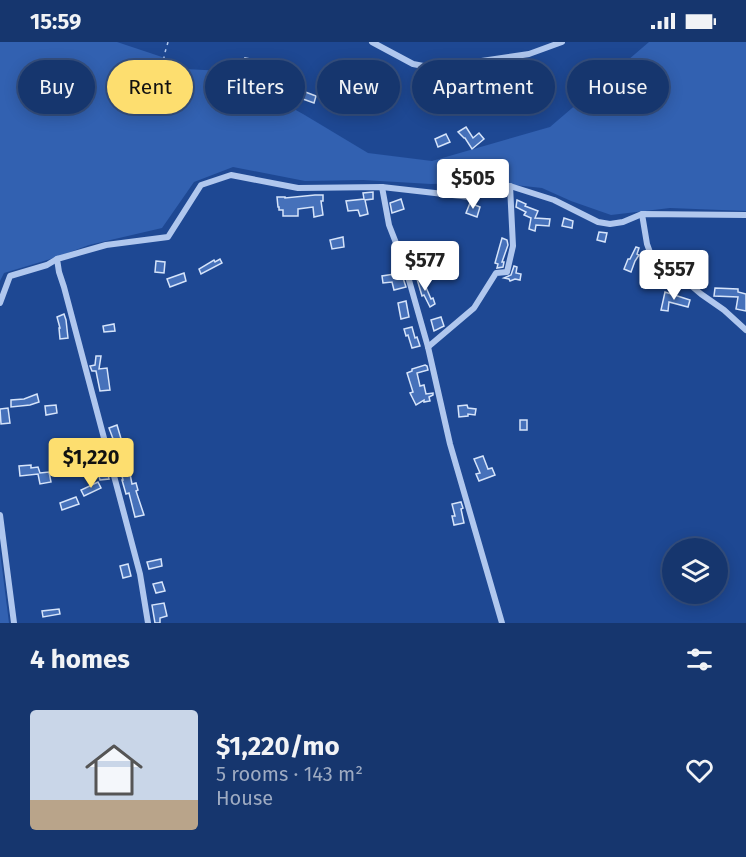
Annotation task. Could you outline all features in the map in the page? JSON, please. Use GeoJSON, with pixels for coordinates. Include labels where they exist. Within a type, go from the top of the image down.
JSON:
{"type":"FeatureCollection","features":[{"type":"Feature","properties":{"kind":"street"},"geometry":{"type":"LineString","coordinates":[[372,42],[413,64],[434,68],[529,54],[562,42]]}},
{"type":"Feature","properties":{"kind":"street"},"geometry":{"type":"LineString","coordinates":[[0,303],[10,276],[106,245],[168,237],[201,185],[231,175],[298,188],[382,188],[470,197],[510,186],[554,201],[598,222],[610,224],[623,222],[642,214],[746,215]]}},
{"type":"Feature","properties":{"kind":"street"},"geometry":{"type":"LineString","coordinates":[[428,347],[474,308],[496,273],[507,272],[513,246],[510,186]]}},
{"type":"Feature","properties":{"kind":"street"},"geometry":{"type":"LineString","coordinates":[[382,188],[389,225],[405,266],[428,347],[450,444],[502,623]]}},
{"type":"Feature","properties":{"kind":"street"},"geometry":{"type":"LineString","coordinates":[[642,214],[646,244],[651,255],[724,310],[746,330]]}},
{"type":"Feature","properties":{"kind":"street"},"geometry":{"type":"LineString","coordinates":[[57,259],[140,574],[148,623]]}},
{"type":"Feature","properties":{"kind":"street"},"geometry":{"type":"LineString","coordinates":[[0,514],[14,623]]}},
{"type":"Feature","properties":{"kind":"path"},"geometry":{"type":"LineString","coordinates":[[164,60],[168,42]]}},
{"type":"Feature","properties":{"kind":"shaded area"},"geometry":{"type":"Polygon","coordinates":[[[0,42],[117,42],[171,60],[107,60],[107,114],[193,114],[193,69],[205,70],[205,114],[303,114],[368,153],[432,161],[550,127],[567,112],[669,114],[669,60],[628,60],[649,42],[746,42],[746,211],[670,208],[611,215],[542,188],[488,182],[431,184],[363,180],[305,181],[233,167],[194,182],[162,228],[89,245],[4,273],[0,281],[0,42]]]}},
{"type":"Feature","properties":{"kind":"shaded area"},"geometry":{"type":"Polygon","coordinates":[[[0,552],[9,623],[0,623],[0,552]]]}},
{"type":"Feature","properties":{"kind":"building"},"geometry":{"type":"Polygon","coordinates":[[[305,92],[316,96],[314,103],[305,100],[305,92]]]}},
{"type":"Feature","properties":{"kind":"building"},"geometry":{"type":"Polygon","coordinates":[[[466,127],[473,138],[479,133],[484,139],[472,149],[458,132],[466,127]]]}},
{"type":"Feature","properties":{"kind":"building"},"geometry":{"type":"Polygon","coordinates":[[[446,134],[450,142],[438,147],[435,139],[446,134]]]}},
{"type":"Feature","properties":{"kind":"building"},"geometry":{"type":"Polygon","coordinates":[[[373,192],[373,199],[365,200],[368,214],[360,216],[358,210],[348,211],[346,201],[364,199],[363,193],[373,192]]]}},
{"type":"Feature","properties":{"kind":"building"},"geometry":{"type":"Polygon","coordinates":[[[323,195],[323,201],[321,201],[323,215],[314,217],[313,207],[298,209],[298,216],[283,216],[283,210],[279,210],[277,197],[323,195]]]}},
{"type":"Feature","properties":{"kind":"building"},"geometry":{"type":"Polygon","coordinates":[[[401,199],[404,209],[392,213],[390,203],[401,199]]]}},
{"type":"Feature","properties":{"kind":"building"},"geometry":{"type":"Polygon","coordinates":[[[517,200],[538,211],[535,218],[550,219],[549,226],[536,225],[535,231],[529,229],[531,218],[524,215],[526,212],[516,207],[517,200]]]}},
{"type":"Feature","properties":{"kind":"building"},"geometry":{"type":"Polygon","coordinates":[[[470,203],[480,207],[477,217],[466,213],[470,203]]]}},
{"type":"Feature","properties":{"kind":"building"},"geometry":{"type":"Polygon","coordinates":[[[564,218],[573,221],[572,228],[562,226],[564,218]]]}},
{"type":"Feature","properties":{"kind":"building"},"geometry":{"type":"Polygon","coordinates":[[[599,232],[607,233],[605,242],[597,240],[599,232]]]}},
{"type":"Feature","properties":{"kind":"building"},"geometry":{"type":"Polygon","coordinates":[[[343,237],[344,247],[332,249],[330,240],[343,237]]]}},
{"type":"Feature","properties":{"kind":"building"},"geometry":{"type":"Polygon","coordinates":[[[502,238],[507,240],[508,245],[502,262],[504,262],[503,267],[497,268],[498,264],[495,263],[502,238]]]}},
{"type":"Feature","properties":{"kind":"building"},"geometry":{"type":"Polygon","coordinates":[[[636,247],[639,248],[637,254],[639,255],[631,272],[624,269],[636,247]]]}},
{"type":"Feature","properties":{"kind":"building"},"geometry":{"type":"Polygon","coordinates":[[[220,259],[222,263],[201,274],[199,269],[220,259]]]}},
{"type":"Feature","properties":{"kind":"building"},"geometry":{"type":"Polygon","coordinates":[[[156,261],[165,262],[164,273],[155,272],[156,261]]]}},
{"type":"Feature","properties":{"kind":"building"},"geometry":{"type":"Polygon","coordinates":[[[514,266],[517,267],[516,273],[521,274],[520,280],[510,281],[504,278],[511,275],[514,266]]]}},
{"type":"Feature","properties":{"kind":"building"},"geometry":{"type":"Polygon","coordinates":[[[400,269],[406,287],[394,290],[392,282],[383,283],[382,276],[395,274],[394,271],[400,269]]]}},
{"type":"Feature","properties":{"kind":"building"},"geometry":{"type":"Polygon","coordinates":[[[184,273],[186,281],[170,287],[167,279],[184,273]]]}},
{"type":"Feature","properties":{"kind":"building"},"geometry":{"type":"Polygon","coordinates":[[[422,278],[435,304],[430,307],[424,295],[422,296],[417,279],[422,278]]]}},
{"type":"Feature","properties":{"kind":"building"},"geometry":{"type":"Polygon","coordinates":[[[715,288],[738,289],[738,292],[746,294],[746,311],[736,309],[738,297],[714,296],[715,288]]]}},
{"type":"Feature","properties":{"kind":"building"},"geometry":{"type":"Polygon","coordinates":[[[665,292],[690,300],[688,307],[669,302],[668,311],[661,310],[665,292]]]}},
{"type":"Feature","properties":{"kind":"building"},"geometry":{"type":"Polygon","coordinates":[[[406,301],[409,317],[401,319],[398,303],[406,301]]]}},
{"type":"Feature","properties":{"kind":"building"},"geometry":{"type":"Polygon","coordinates":[[[64,314],[68,338],[60,339],[57,317],[64,314]]]}},
{"type":"Feature","properties":{"kind":"building"},"geometry":{"type":"Polygon","coordinates":[[[441,317],[444,326],[434,331],[431,320],[441,317]]]}},
{"type":"Feature","properties":{"kind":"building"},"geometry":{"type":"Polygon","coordinates":[[[114,324],[115,331],[104,332],[103,326],[114,324]]]}},
{"type":"Feature","properties":{"kind":"building"},"geometry":{"type":"Polygon","coordinates":[[[412,327],[420,346],[412,348],[404,329],[412,327]]]}},
{"type":"Feature","properties":{"kind":"building"},"geometry":{"type":"Polygon","coordinates":[[[96,356],[101,356],[99,369],[107,368],[110,390],[100,391],[96,371],[92,371],[90,366],[95,365],[96,356]]]}},
{"type":"Feature","properties":{"kind":"building"},"geometry":{"type":"Polygon","coordinates":[[[425,365],[428,370],[417,373],[420,386],[424,385],[426,394],[433,393],[433,395],[429,397],[430,401],[424,402],[424,400],[416,405],[410,393],[413,392],[407,373],[425,365]]]}},
{"type":"Feature","properties":{"kind":"building"},"geometry":{"type":"Polygon","coordinates":[[[37,394],[39,402],[11,407],[11,400],[24,399],[37,394]]]}},
{"type":"Feature","properties":{"kind":"building"},"geometry":{"type":"Polygon","coordinates":[[[56,405],[57,413],[46,415],[45,406],[56,405]]]}},
{"type":"Feature","properties":{"kind":"building"},"geometry":{"type":"Polygon","coordinates":[[[467,405],[468,408],[476,409],[475,415],[468,414],[468,416],[459,417],[458,406],[467,405]]]}},
{"type":"Feature","properties":{"kind":"building"},"geometry":{"type":"Polygon","coordinates":[[[8,408],[10,423],[1,424],[0,409],[8,408]]]}},
{"type":"Feature","properties":{"kind":"building"},"geometry":{"type":"Polygon","coordinates":[[[520,420],[527,420],[527,430],[520,430],[520,420]]]}},
{"type":"Feature","properties":{"kind":"building"},"geometry":{"type":"Polygon","coordinates":[[[117,425],[122,442],[115,444],[109,428],[117,425]]]}},
{"type":"Feature","properties":{"kind":"building"},"geometry":{"type":"Polygon","coordinates":[[[100,445],[103,455],[99,456],[109,479],[100,480],[93,455],[91,456],[87,448],[100,445]]]}},
{"type":"Feature","properties":{"kind":"building"},"geometry":{"type":"Polygon","coordinates":[[[483,456],[488,469],[492,468],[495,475],[479,481],[476,474],[480,473],[474,459],[483,456]]]}},
{"type":"Feature","properties":{"kind":"building"},"geometry":{"type":"Polygon","coordinates":[[[31,465],[31,468],[38,467],[40,473],[49,472],[51,482],[40,484],[38,474],[20,476],[19,466],[31,465]]]}},
{"type":"Feature","properties":{"kind":"building"},"geometry":{"type":"Polygon","coordinates":[[[130,474],[132,484],[136,483],[138,490],[136,491],[144,515],[135,517],[129,493],[126,494],[122,476],[130,474]]]}},
{"type":"Feature","properties":{"kind":"building"},"geometry":{"type":"Polygon","coordinates":[[[98,482],[101,488],[84,496],[81,490],[98,482]]]}},
{"type":"Feature","properties":{"kind":"building"},"geometry":{"type":"Polygon","coordinates":[[[76,497],[79,504],[62,510],[60,503],[76,497]]]}},
{"type":"Feature","properties":{"kind":"building"},"geometry":{"type":"Polygon","coordinates":[[[461,502],[464,523],[454,525],[452,516],[455,516],[452,504],[461,502]]]}},
{"type":"Feature","properties":{"kind":"building"},"geometry":{"type":"Polygon","coordinates":[[[161,559],[162,566],[149,569],[147,562],[161,559]]]}},
{"type":"Feature","properties":{"kind":"building"},"geometry":{"type":"Polygon","coordinates":[[[128,564],[131,576],[123,578],[120,566],[128,564]]]}},
{"type":"Feature","properties":{"kind":"building"},"geometry":{"type":"Polygon","coordinates":[[[162,582],[165,591],[156,593],[153,584],[162,582]]]}},
{"type":"Feature","properties":{"kind":"building"},"geometry":{"type":"Polygon","coordinates":[[[164,603],[167,616],[160,618],[160,623],[155,623],[152,605],[164,603]]]}},
{"type":"Feature","properties":{"kind":"building"},"geometry":{"type":"Polygon","coordinates":[[[59,609],[60,614],[43,617],[42,611],[59,609]]]}}]}
